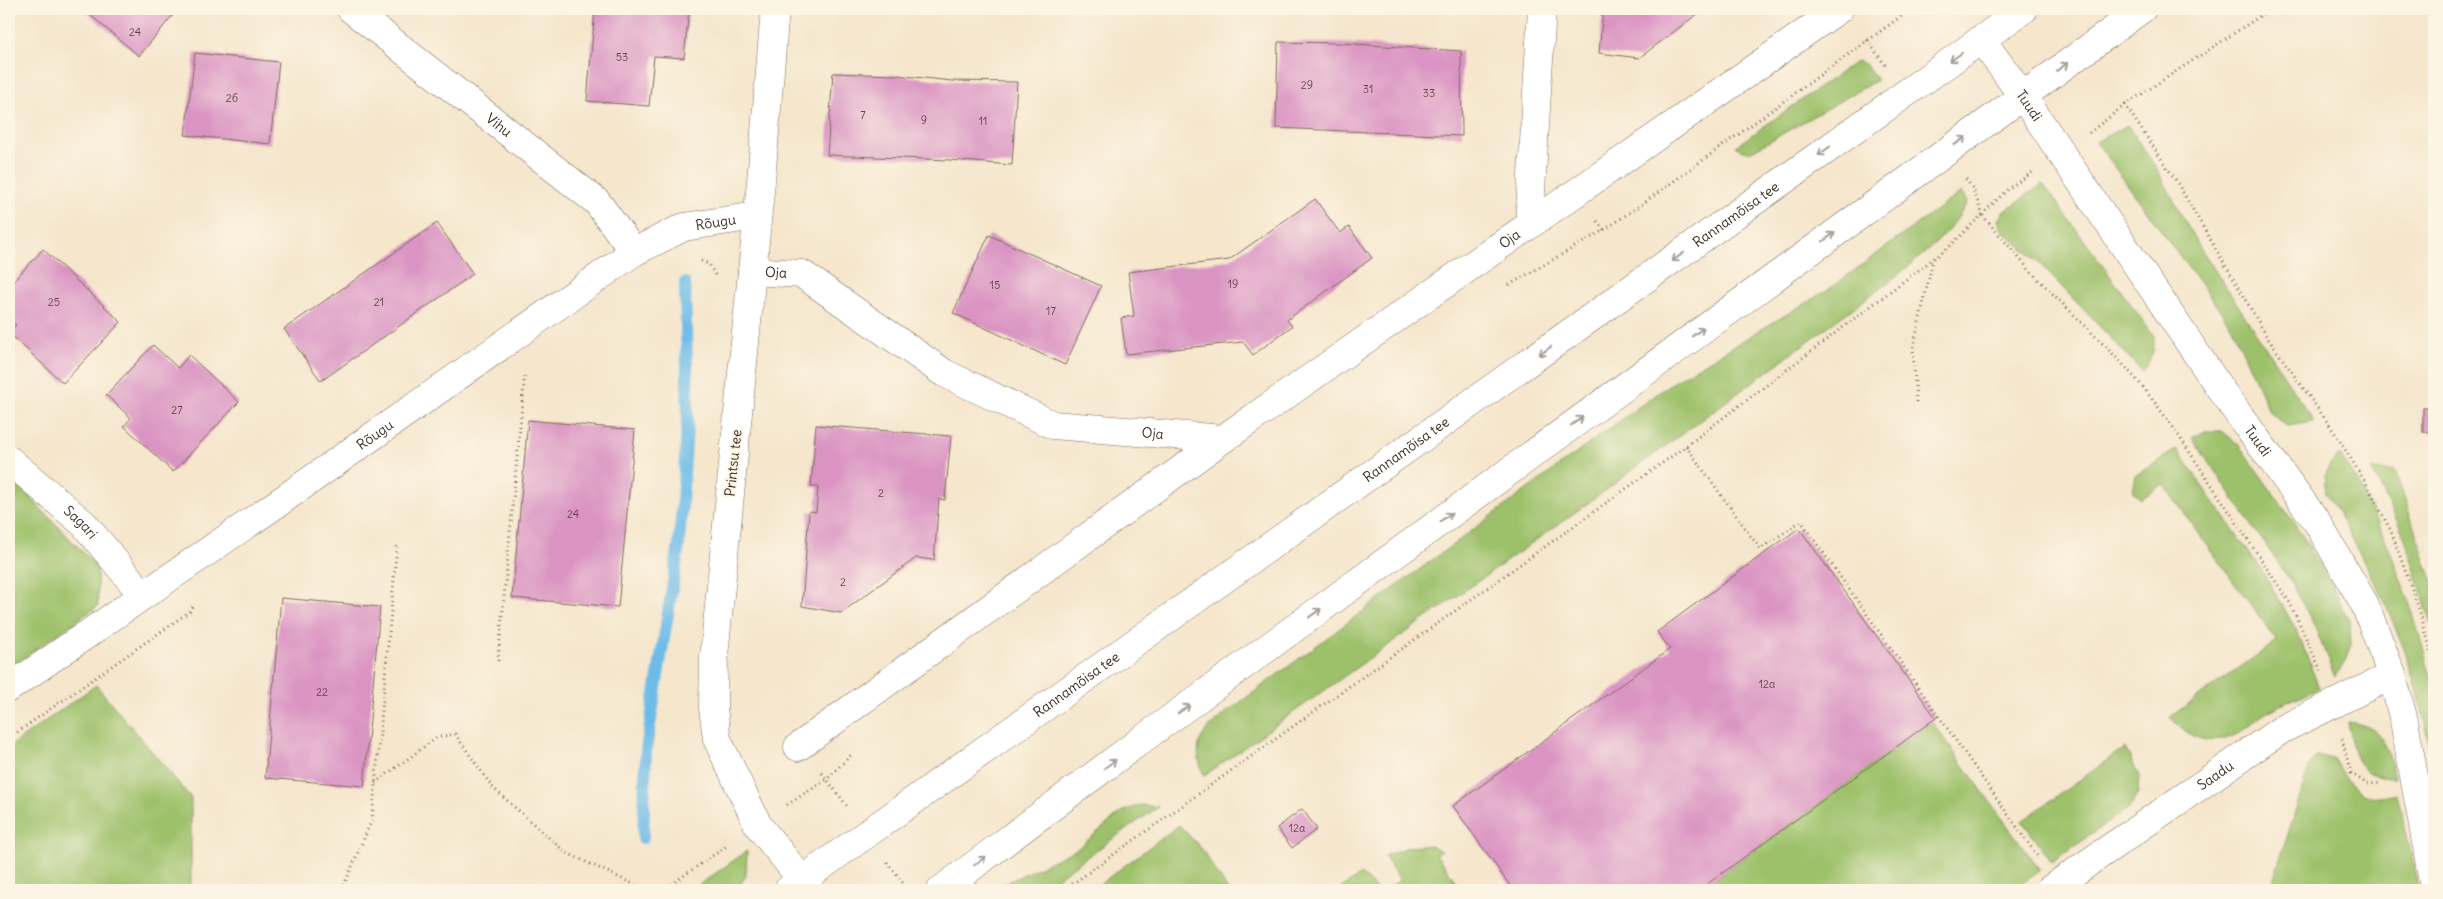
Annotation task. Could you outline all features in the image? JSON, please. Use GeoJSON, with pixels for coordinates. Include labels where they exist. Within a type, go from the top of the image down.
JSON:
{"type":"FeatureCollection","features":[{"type":"Feature","properties":{"kind":"street","name":"Vihu"},"geometry":{"type":"LineString","coordinates":[[351,9],[597,202],[634,252]]}},
{"type":"Feature","properties":{"kind":"street","name":"Printsu tee"},"geometry":{"type":"LineString","coordinates":[[775,9],[761,181],[756,216],[714,656],[713,708],[718,739],[738,787],[758,825],[801,888]]}},
{"type":"Feature","properties":{"kind":"street","name":"Oja"},"geometry":{"type":"LineString","coordinates":[[1529,225],[1542,9]]}},
{"type":"Feature","properties":{"kind":"street","name":"Oja"},"geometry":{"type":"LineString","coordinates":[[752,271],[802,274],[944,373],[1053,425],[1223,439],[1839,9]]}},
{"type":"Feature","properties":{"kind":"street","name":"Rannamõisa tee"},"geometry":{"type":"LineString","coordinates":[[801,888],[2024,9]]}},
{"type":"Feature","properties":{"kind":"street"},"geometry":{"type":"LineString","coordinates":[[941,890],[1144,738],[2142,9]]}},
{"type":"Feature","properties":{"kind":"street","name":"Tuudi"},"geometry":{"type":"LineString","coordinates":[[1981,39],[2022,95],[2223,393],[2317,522],[2365,605],[2392,675],[2404,720],[2434,886]]}},
{"type":"Feature","properties":{"kind":"street","name":"Rõugu"},"geometry":{"type":"LineString","coordinates":[[9,688],[634,252],[684,227],[756,216]]}},
{"type":"Feature","properties":{"kind":"street"},"geometry":{"type":"LineString","coordinates":[[798,747],[1223,439]]}},
{"type":"Feature","properties":{"kind":"street","name":"Sagari"},"geometry":{"type":"LineString","coordinates":[[9,460],[84,524],[143,595]]}},
{"type":"Feature","properties":{"kind":"street","name":"Saadu"},"geometry":{"type":"LineString","coordinates":[[2054,887],[2281,730],[2392,675]]}},
{"type":"Feature","properties":{"kind":"path"},"geometry":{"type":"LineString","coordinates":[[1507,286],[1604,230],[1911,9]]}},
{"type":"Feature","properties":{"kind":"path"},"geometry":{"type":"LineString","coordinates":[[1064,890],[1686,446],[1933,260],[1983,216],[2008,188],[2061,154],[2125,105],[2271,9]]}},
{"type":"Feature","properties":{"kind":"path"},"geometry":{"type":"LineString","coordinates":[[2125,105],[2176,179],[2269,340],[2333,430],[2366,483],[2391,531],[2420,612],[2434,662]]}},
{"type":"Feature","properties":{"kind":"path"},"geometry":{"type":"LineString","coordinates":[[1983,216],[2032,273],[2118,359],[2143,387],[2173,427],[2290,603],[2317,660],[2333,704],[2351,773],[2367,784],[2415,781]]}},
{"type":"Feature","properties":{"kind":"path"},"geometry":{"type":"LineString","coordinates":[[1595,219],[1604,230]]}},
{"type":"Feature","properties":{"kind":"path"},"geometry":{"type":"LineString","coordinates":[[1916,402],[1913,349],[1933,260]]}},
{"type":"Feature","properties":{"kind":"path"},"geometry":{"type":"LineString","coordinates":[[498,661],[525,370]]}},
{"type":"Feature","properties":{"kind":"path"},"geometry":{"type":"LineString","coordinates":[[1686,446],[1760,548],[1801,521],[2054,887]]}},
{"type":"Feature","properties":{"kind":"path"},"geometry":{"type":"LineString","coordinates":[[342,890],[372,820],[397,545]]}},
{"type":"Feature","properties":{"kind":"path"},"geometry":{"type":"LineString","coordinates":[[375,784],[436,738],[455,734],[493,788],[565,852],[646,890]]}},
{"type":"Feature","properties":{"kind":"path"},"geometry":{"type":"LineString","coordinates":[[663,890],[827,779],[855,751]]}},
{"type":"Feature","properties":{"kind":"path"},"geometry":{"type":"LineString","coordinates":[[827,779],[849,808]]}},
{"type":"Feature","properties":{"kind":"path"},"geometry":{"type":"LineString","coordinates":[[886,859],[907,889]]}},
{"type":"Feature","properties":{"kind":"green space"},"geometry":{"type":"Polygon","coordinates":[[[1857,61],[1866,65],[1877,80],[1752,151],[1742,151],[1736,146],[1857,61]]]}},
{"type":"Feature","properties":{"kind":"green space"},"geometry":{"type":"Polygon","coordinates":[[[2127,125],[2157,169],[2194,238],[2314,422],[2288,426],[2279,421],[2268,409],[2232,327],[2096,142],[2127,125]]]}},
{"type":"Feature","properties":{"kind":"green space"},"geometry":{"type":"Polygon","coordinates":[[[2043,184],[2154,336],[2152,355],[2142,371],[2040,264],[2002,230],[1998,220],[2003,212],[2043,184]]]}},
{"type":"Feature","properties":{"kind":"green space"},"geometry":{"type":"Polygon","coordinates":[[[1961,192],[1967,202],[1961,214],[1935,244],[1894,278],[1587,504],[1204,776],[1200,765],[1198,748],[1200,741],[1208,729],[1223,715],[1678,379],[1829,289],[1961,192]]]}},
{"type":"Feature","properties":{"kind":"green space"},"geometry":{"type":"Polygon","coordinates":[[[2205,431],[2222,431],[2238,444],[2295,524],[2329,579],[2350,623],[2351,644],[2345,662],[2335,677],[2314,625],[2291,582],[2192,438],[2205,431]]]}},
{"type":"Feature","properties":{"kind":"green space"},"geometry":{"type":"Polygon","coordinates":[[[2177,449],[2265,575],[2297,631],[2319,688],[2272,709],[2240,732],[2222,740],[2214,741],[2198,738],[2183,729],[2170,717],[2277,641],[2163,484],[2141,499],[2133,492],[2136,475],[2177,449]]]}},
{"type":"Feature","properties":{"kind":"green space"},"geometry":{"type":"Polygon","coordinates":[[[2340,455],[2363,492],[2388,546],[2411,607],[2434,686],[2434,768],[2423,714],[2406,654],[2384,600],[2326,493],[2324,476],[2330,464],[2340,455]]]}},
{"type":"Feature","properties":{"kind":"green space"},"geometry":{"type":"Polygon","coordinates":[[[2372,470],[2395,471],[2434,586],[2434,634],[2404,535],[2372,470]]]}},
{"type":"Feature","properties":{"kind":"green space"},"geometry":{"type":"Polygon","coordinates":[[[9,480],[24,491],[97,567],[98,606],[9,668],[9,480]]]}},
{"type":"Feature","properties":{"kind":"green space"},"geometry":{"type":"Polygon","coordinates":[[[96,685],[191,798],[191,890],[9,890],[9,747],[96,685]]]}},
{"type":"Feature","properties":{"kind":"green space"},"geometry":{"type":"Polygon","coordinates":[[[1932,722],[2040,870],[2012,890],[1699,890],[1932,722]]]}},
{"type":"Feature","properties":{"kind":"green space"},"geometry":{"type":"Polygon","coordinates":[[[2348,722],[2370,728],[2382,739],[2389,756],[2394,778],[2371,774],[2358,762],[2354,754],[2348,722]]]}},
{"type":"Feature","properties":{"kind":"green space"},"geometry":{"type":"Polygon","coordinates":[[[2125,748],[2139,776],[2138,794],[2129,808],[2052,862],[2022,821],[2125,748]]]}},
{"type":"Feature","properties":{"kind":"green space"},"geometry":{"type":"Polygon","coordinates":[[[2316,757],[2333,758],[2350,783],[2369,796],[2377,797],[2397,794],[2420,890],[2270,890],[2310,765],[2316,757]]]}},
{"type":"Feature","properties":{"kind":"green space"},"geometry":{"type":"Polygon","coordinates":[[[1140,805],[1158,807],[1040,890],[991,890],[1077,849],[1123,811],[1140,805]]]}},
{"type":"Feature","properties":{"kind":"green space"},"geometry":{"type":"Polygon","coordinates":[[[1179,825],[1201,848],[1228,890],[1092,890],[1179,825]]]}},
{"type":"Feature","properties":{"kind":"green space"},"geometry":{"type":"Polygon","coordinates":[[[1431,845],[1441,851],[1436,854],[1462,890],[1385,890],[1400,880],[1384,856],[1408,847],[1431,845]]]}},
{"type":"Feature","properties":{"kind":"green space"},"geometry":{"type":"Polygon","coordinates":[[[747,851],[746,876],[736,890],[692,890],[747,851]]]}},
{"type":"Feature","properties":{"kind":"green space"},"geometry":{"type":"Polygon","coordinates":[[[1361,874],[1377,890],[1339,890],[1361,874]]]}},
{"type":"Feature","properties":{"kind":"building"},"geometry":{"type":"Polygon","coordinates":[[[83,9],[178,9],[139,56],[83,9]]]}},
{"type":"Feature","properties":{"kind":"building"},"geometry":{"type":"Polygon","coordinates":[[[595,9],[689,9],[684,58],[654,56],[649,106],[587,101],[595,9]]]}},
{"type":"Feature","properties":{"kind":"building"},"geometry":{"type":"Polygon","coordinates":[[[1603,9],[1704,9],[1639,58],[1599,53],[1603,9]]]}},
{"type":"Feature","properties":{"kind":"building"},"geometry":{"type":"Polygon","coordinates":[[[1278,42],[1339,43],[1461,51],[1462,136],[1276,128],[1278,42]]]}},
{"type":"Feature","properties":{"kind":"building"},"geometry":{"type":"Polygon","coordinates":[[[195,53],[279,62],[270,144],[185,135],[195,53]]]}},
{"type":"Feature","properties":{"kind":"building"},"geometry":{"type":"Polygon","coordinates":[[[833,73],[896,75],[952,81],[1017,82],[1012,165],[950,160],[827,155],[833,73]]]}},
{"type":"Feature","properties":{"kind":"building"},"geometry":{"type":"Polygon","coordinates":[[[1315,199],[1340,233],[1349,227],[1372,258],[1287,320],[1292,326],[1253,355],[1243,342],[1126,354],[1121,318],[1134,316],[1128,272],[1229,260],[1315,199]]]}},
{"type":"Feature","properties":{"kind":"building"},"geometry":{"type":"Polygon","coordinates":[[[437,223],[473,274],[321,381],[284,329],[437,223]]]}},
{"type":"Feature","properties":{"kind":"building"},"geometry":{"type":"Polygon","coordinates":[[[989,235],[1101,286],[1065,365],[953,313],[989,235]]]}},
{"type":"Feature","properties":{"kind":"building"},"geometry":{"type":"Polygon","coordinates":[[[43,249],[121,322],[63,383],[9,333],[16,325],[9,319],[9,286],[43,249]]]}},
{"type":"Feature","properties":{"kind":"building"},"geometry":{"type":"Polygon","coordinates":[[[153,345],[178,368],[189,355],[239,402],[173,472],[124,426],[131,418],[106,395],[153,345]]]}},
{"type":"Feature","properties":{"kind":"building"},"geometry":{"type":"Polygon","coordinates":[[[2423,408],[2434,408],[2434,432],[2423,432],[2423,408]]]}},
{"type":"Feature","properties":{"kind":"building"},"geometry":{"type":"Polygon","coordinates":[[[528,420],[635,430],[618,607],[512,598],[528,420]]]}},
{"type":"Feature","properties":{"kind":"building"},"geometry":{"type":"Polygon","coordinates":[[[816,425],[951,436],[945,500],[939,499],[934,560],[916,558],[841,613],[802,606],[809,511],[816,512],[818,487],[811,487],[816,425]]]}},
{"type":"Feature","properties":{"kind":"building"},"geometry":{"type":"Polygon","coordinates":[[[1799,528],[1936,718],[1699,890],[1513,890],[1453,806],[1670,649],[1657,632],[1799,528]]]}},
{"type":"Feature","properties":{"kind":"building"},"geometry":{"type":"Polygon","coordinates":[[[281,598],[380,607],[364,786],[265,778],[281,598]]]}},
{"type":"Feature","properties":{"kind":"building"},"geometry":{"type":"Polygon","coordinates":[[[1302,809],[1317,829],[1292,848],[1277,828],[1302,809]]]}},
{"type":"Feature","properties":{"kind":"waterway"},"geometry":{"type":"LineString","coordinates":[[643,838],[646,750],[679,545],[688,414],[685,283]]}}]}
